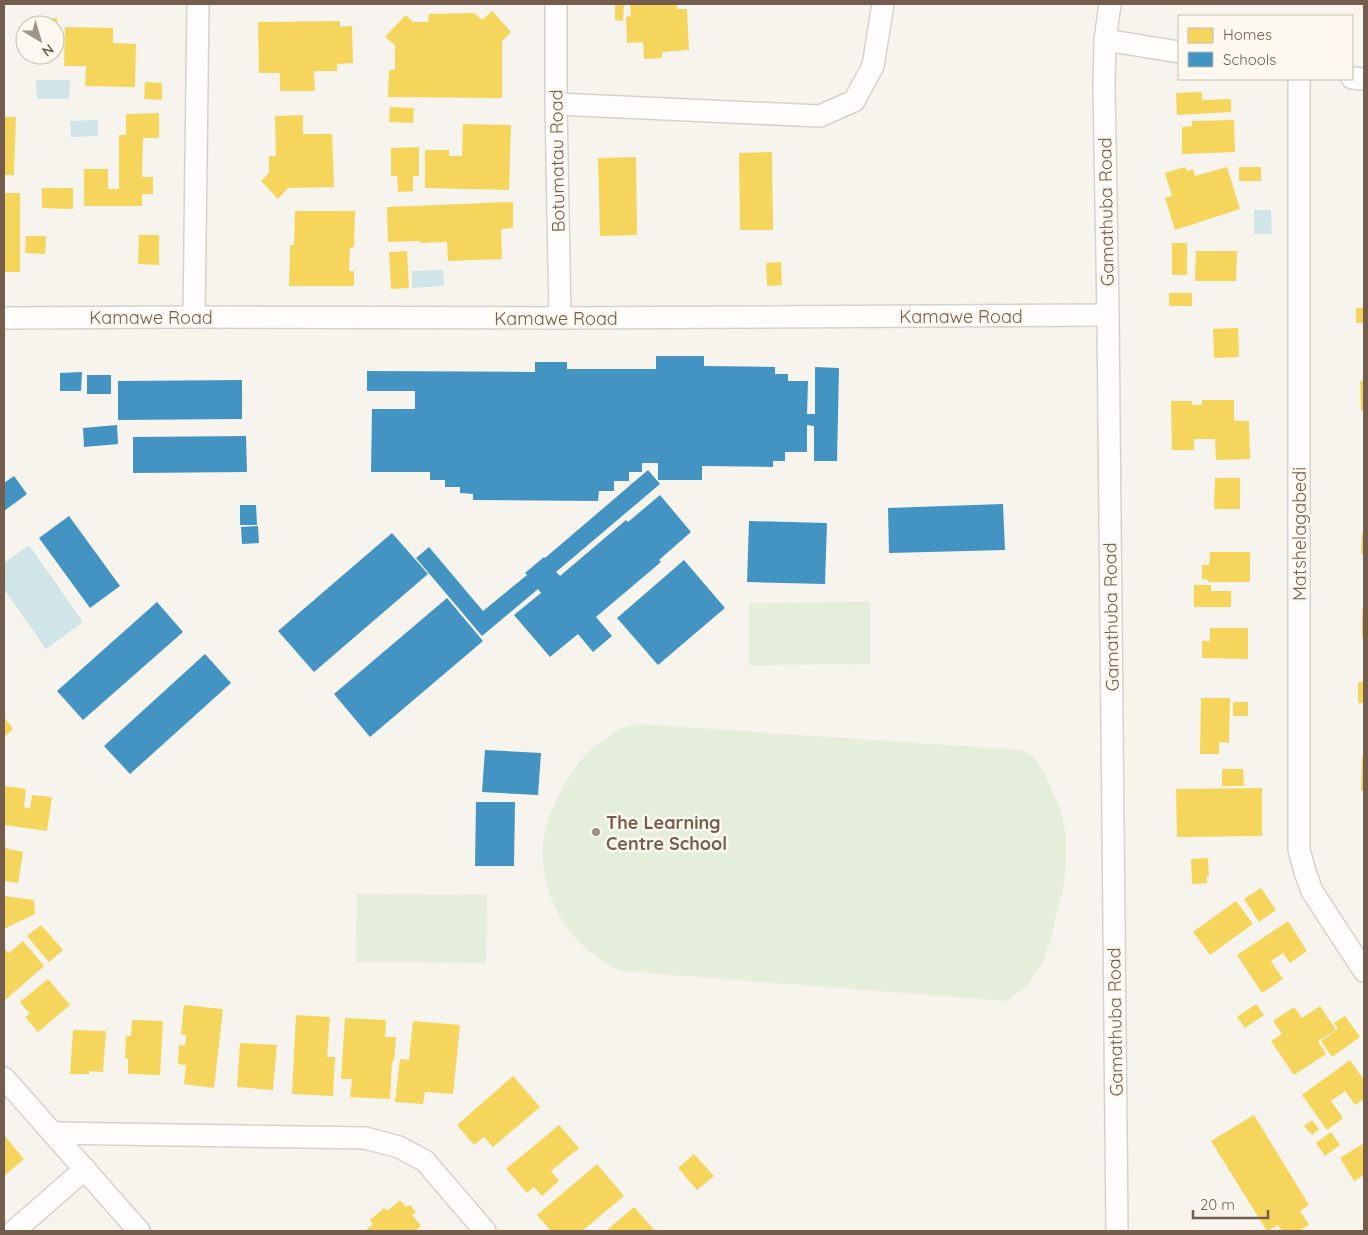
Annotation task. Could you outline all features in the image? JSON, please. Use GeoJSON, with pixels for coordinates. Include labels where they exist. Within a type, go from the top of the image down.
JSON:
{"type":"FeatureCollection","features":[{"type":"Feature","properties":{"kind":"street"},"geometry":{"type":"LineString","coordinates":[[194,317],[198,4]]}},
{"type":"Feature","properties":{"kind":"street","name":"Botumatau Road"},"geometry":{"type":"LineString","coordinates":[[556,4],[560,318]]}},
{"type":"Feature","properties":{"kind":"street"},"geometry":{"type":"LineString","coordinates":[[556,104],[820,116],[854,101],[873,66],[882,4]]}},
{"type":"Feature","properties":{"kind":"street","name":"Gamathuba Road"},"geometry":{"type":"LineString","coordinates":[[1110,4],[1105,40],[1104,86],[1117,1231]]}},
{"type":"Feature","properties":{"kind":"street"},"geometry":{"type":"LineString","coordinates":[[1105,40],[1178,52]]}},
{"type":"Feature","properties":{"kind":"street","name":"Matshelagabedi"},"geometry":{"type":"LineString","coordinates":[[1299,80],[1300,850],[1312,891],[1364,971]]}},
{"type":"Feature","properties":{"kind":"street","name":"Kamawe Road"},"geometry":{"type":"LineString","coordinates":[[4,318],[1108,316]]}},
{"type":"Feature","properties":{"kind":"street"},"geometry":{"type":"LineString","coordinates":[[4,1078],[139,1231]]}},
{"type":"Feature","properties":{"kind":"street"},"geometry":{"type":"LineString","coordinates":[[52,1133],[365,1138],[399,1147],[425,1161],[485,1231]]}},
{"type":"Feature","properties":{"kind":"street"},"geometry":{"type":"LineString","coordinates":[[14,1231],[84,1168]]}},
{"type":"Feature","properties":{"kind":"green space"},"geometry":{"type":"Polygon","coordinates":[[[870,602],[870,664],[749,665],[749,603],[870,602]]]}},
{"type":"Feature","properties":{"kind":"green space"},"geometry":{"type":"Polygon","coordinates":[[[638,724],[1022,750],[1034,758],[1044,772],[1060,808],[1066,834],[1066,863],[1063,890],[1052,937],[1042,963],[1029,984],[1007,1001],[620,971],[600,960],[582,945],[556,909],[548,888],[543,866],[543,843],[548,820],[554,805],[579,763],[588,752],[621,728],[638,724]]]}},
{"type":"Feature","properties":{"kind":"green space"},"geometry":{"type":"Polygon","coordinates":[[[357,894],[487,895],[486,963],[356,962],[357,894]]]}},
{"type":"Feature","properties":{"kind":"shaded area"},"geometry":{"type":"Polygon","coordinates":[[[36,80],[70,80],[69,99],[37,99],[36,80]]]}},
{"type":"Feature","properties":{"kind":"shaded area"},"geometry":{"type":"Polygon","coordinates":[[[98,120],[98,136],[71,137],[70,121],[98,120]]]}},
{"type":"Feature","properties":{"kind":"shaded area"},"geometry":{"type":"Polygon","coordinates":[[[1254,210],[1271,210],[1272,234],[1254,234],[1254,210]]]}},
{"type":"Feature","properties":{"kind":"shaded area"},"geometry":{"type":"Polygon","coordinates":[[[443,270],[444,286],[412,288],[412,271],[443,270]]]}},
{"type":"Feature","properties":{"kind":"shaded area"},"geometry":{"type":"Polygon","coordinates":[[[29,545],[83,622],[46,649],[4,589],[4,563],[29,545]]]}},
{"type":"Feature","properties":{"kind":"building: Homes"},"geometry":{"type":"Polygon","coordinates":[[[615,4],[624,4],[623,21],[615,20],[615,4]]]}},
{"type":"Feature","properties":{"kind":"building: Homes"},"geometry":{"type":"Polygon","coordinates":[[[630,4],[677,4],[677,9],[687,9],[689,50],[662,52],[662,58],[644,59],[643,42],[627,43],[626,17],[631,16],[630,4]]]}},
{"type":"Feature","properties":{"kind":"building: Homes"},"geometry":{"type":"Polygon","coordinates":[[[492,11],[511,32],[502,41],[502,98],[388,97],[389,70],[395,70],[395,45],[385,37],[406,15],[413,22],[428,22],[429,14],[474,13],[482,20],[492,11]]]}},
{"type":"Feature","properties":{"kind":"building: Homes"},"geometry":{"type":"Polygon","coordinates":[[[340,21],[340,27],[352,26],[353,63],[337,64],[337,71],[314,71],[315,91],[280,91],[280,73],[259,73],[258,22],[340,21]]]}},
{"type":"Feature","properties":{"kind":"building: Homes"},"geometry":{"type":"Polygon","coordinates":[[[65,27],[113,28],[113,43],[136,44],[135,87],[85,86],[86,66],[64,66],[65,27]]]}},
{"type":"Feature","properties":{"kind":"building: Homes"},"geometry":{"type":"Polygon","coordinates":[[[145,82],[162,83],[162,100],[144,99],[145,82]]]}},
{"type":"Feature","properties":{"kind":"building: Homes"},"geometry":{"type":"Polygon","coordinates":[[[1202,92],[1202,100],[1231,99],[1231,112],[1177,115],[1176,93],[1202,92]]]}},
{"type":"Feature","properties":{"kind":"building: Homes"},"geometry":{"type":"Polygon","coordinates":[[[390,107],[414,108],[413,123],[389,122],[390,107]]]}},
{"type":"Feature","properties":{"kind":"building: Homes"},"geometry":{"type":"Polygon","coordinates":[[[159,113],[159,138],[143,138],[142,177],[153,177],[153,194],[142,194],[142,206],[84,206],[84,169],[108,169],[108,189],[119,189],[119,135],[126,135],[126,114],[159,113]]]}},
{"type":"Feature","properties":{"kind":"building: Homes"},"geometry":{"type":"Polygon","coordinates":[[[303,115],[303,134],[332,134],[334,187],[288,188],[278,199],[261,181],[269,173],[269,156],[276,156],[275,116],[303,115]]]}},
{"type":"Feature","properties":{"kind":"building: Homes"},"geometry":{"type":"Polygon","coordinates":[[[4,117],[16,117],[14,175],[4,175],[4,117]]]}},
{"type":"Feature","properties":{"kind":"building: Homes"},"geometry":{"type":"Polygon","coordinates":[[[1234,120],[1235,152],[1182,154],[1182,127],[1192,126],[1192,121],[1234,120]]]}},
{"type":"Feature","properties":{"kind":"building: Homes"},"geometry":{"type":"Polygon","coordinates":[[[463,124],[511,125],[509,190],[425,188],[425,150],[449,150],[449,156],[462,156],[463,124]]]}},
{"type":"Feature","properties":{"kind":"building: Homes"},"geometry":{"type":"Polygon","coordinates":[[[419,147],[419,176],[413,176],[413,191],[398,192],[397,176],[391,176],[391,148],[419,147]]]}},
{"type":"Feature","properties":{"kind":"building: Homes"},"geometry":{"type":"Polygon","coordinates":[[[772,152],[773,230],[740,230],[739,153],[772,152]]]}},
{"type":"Feature","properties":{"kind":"building: Homes"},"geometry":{"type":"Polygon","coordinates":[[[636,157],[637,235],[600,236],[598,158],[636,157]]]}},
{"type":"Feature","properties":{"kind":"building: Homes"},"geometry":{"type":"Polygon","coordinates":[[[1185,167],[1187,171],[1193,169],[1195,176],[1227,167],[1240,209],[1175,230],[1165,198],[1172,196],[1165,173],[1185,167]]]}},
{"type":"Feature","properties":{"kind":"building: Homes"},"geometry":{"type":"Polygon","coordinates":[[[1239,167],[1261,167],[1261,181],[1239,181],[1239,167]]]}},
{"type":"Feature","properties":{"kind":"building: Homes"},"geometry":{"type":"Polygon","coordinates":[[[42,188],[73,188],[73,209],[42,208],[42,188]]]}},
{"type":"Feature","properties":{"kind":"building: Homes"},"geometry":{"type":"Polygon","coordinates":[[[4,193],[20,193],[20,272],[4,272],[4,193]]]}},
{"type":"Feature","properties":{"kind":"building: Homes"},"geometry":{"type":"Polygon","coordinates":[[[513,202],[513,228],[501,229],[502,259],[448,261],[447,242],[388,242],[387,207],[513,202]]]}},
{"type":"Feature","properties":{"kind":"building: Homes"},"geometry":{"type":"Polygon","coordinates":[[[295,211],[355,211],[354,247],[350,248],[349,271],[354,271],[354,286],[289,286],[290,245],[294,245],[295,211]]]}},
{"type":"Feature","properties":{"kind":"building: Homes"},"geometry":{"type":"Polygon","coordinates":[[[139,235],[159,235],[159,265],[138,264],[139,235]]]}},
{"type":"Feature","properties":{"kind":"building: Homes"},"geometry":{"type":"Polygon","coordinates":[[[26,236],[46,236],[45,254],[25,253],[26,236]]]}},
{"type":"Feature","properties":{"kind":"building: Homes"},"geometry":{"type":"Polygon","coordinates":[[[1172,243],[1187,243],[1187,275],[1172,275],[1172,243]]]}},
{"type":"Feature","properties":{"kind":"building: Homes"},"geometry":{"type":"Polygon","coordinates":[[[407,251],[409,288],[391,289],[389,252],[407,251]]]}},
{"type":"Feature","properties":{"kind":"building: Homes"},"geometry":{"type":"Polygon","coordinates":[[[1196,251],[1237,251],[1236,281],[1195,281],[1196,251]]]}},
{"type":"Feature","properties":{"kind":"building: Homes"},"geometry":{"type":"Polygon","coordinates":[[[781,262],[782,285],[767,286],[766,263],[781,262]]]}},
{"type":"Feature","properties":{"kind":"building: Homes"},"geometry":{"type":"Polygon","coordinates":[[[1169,293],[1192,293],[1192,306],[1169,306],[1169,293]]]}},
{"type":"Feature","properties":{"kind":"building: Homes"},"geometry":{"type":"Polygon","coordinates":[[[1356,308],[1364,308],[1364,323],[1356,323],[1356,308]]]}},
{"type":"Feature","properties":{"kind":"building: Homes"},"geometry":{"type":"Polygon","coordinates":[[[1238,328],[1239,357],[1214,358],[1213,329],[1238,328]]]}},
{"type":"Feature","properties":{"kind":"building: Homes"},"geometry":{"type":"Polygon","coordinates":[[[1360,381],[1364,381],[1364,411],[1361,411],[1360,381]]]}},
{"type":"Feature","properties":{"kind":"building: Homes"},"geometry":{"type":"Polygon","coordinates":[[[1202,400],[1234,400],[1234,421],[1249,421],[1250,459],[1216,460],[1215,439],[1194,439],[1194,450],[1172,450],[1171,401],[1192,401],[1192,405],[1202,405],[1202,400]]]}},
{"type":"Feature","properties":{"kind":"building: Homes"},"geometry":{"type":"Polygon","coordinates":[[[1215,478],[1240,478],[1240,509],[1214,509],[1215,478]]]}},
{"type":"Feature","properties":{"kind":"building: Homes"},"geometry":{"type":"Polygon","coordinates":[[[1362,533],[1364,533],[1364,554],[1361,554],[1362,533]]]}},
{"type":"Feature","properties":{"kind":"building: Homes"},"geometry":{"type":"Polygon","coordinates":[[[1210,552],[1250,552],[1250,582],[1208,582],[1208,580],[1202,579],[1202,565],[1209,565],[1210,552]]]}},
{"type":"Feature","properties":{"kind":"building: Homes"},"geometry":{"type":"Polygon","coordinates":[[[1194,585],[1211,585],[1211,591],[1231,591],[1231,607],[1194,607],[1194,585]]]}},
{"type":"Feature","properties":{"kind":"building: Homes"},"geometry":{"type":"Polygon","coordinates":[[[1362,609],[1364,609],[1364,638],[1362,638],[1362,609]]]}},
{"type":"Feature","properties":{"kind":"building: Homes"},"geometry":{"type":"Polygon","coordinates":[[[1210,628],[1248,628],[1248,659],[1202,658],[1202,641],[1210,641],[1210,628]]]}},
{"type":"Feature","properties":{"kind":"building: Homes"},"geometry":{"type":"Polygon","coordinates":[[[1358,682],[1364,682],[1364,703],[1358,703],[1358,682]]]}},
{"type":"Feature","properties":{"kind":"building: Homes"},"geometry":{"type":"Polygon","coordinates":[[[1201,698],[1230,698],[1229,743],[1219,742],[1219,754],[1200,754],[1201,698]]]}},
{"type":"Feature","properties":{"kind":"building: Homes"},"geometry":{"type":"Polygon","coordinates":[[[1233,702],[1248,702],[1248,716],[1233,716],[1233,702]]]}},
{"type":"Feature","properties":{"kind":"building: Homes"},"geometry":{"type":"Polygon","coordinates":[[[4,717],[13,729],[4,737],[4,717]]]}},
{"type":"Feature","properties":{"kind":"building: Homes"},"geometry":{"type":"Polygon","coordinates":[[[1362,757],[1364,757],[1364,791],[1361,790],[1362,757]]]}},
{"type":"Feature","properties":{"kind":"building: Homes"},"geometry":{"type":"Polygon","coordinates":[[[1222,769],[1243,769],[1244,786],[1222,786],[1222,769]]]}},
{"type":"Feature","properties":{"kind":"building: Homes"},"geometry":{"type":"Polygon","coordinates":[[[4,786],[26,789],[24,807],[30,809],[32,795],[52,797],[47,831],[4,825],[4,786]]]}},
{"type":"Feature","properties":{"kind":"building: Homes"},"geometry":{"type":"Polygon","coordinates":[[[1262,788],[1262,836],[1177,837],[1176,789],[1262,788]]]}},
{"type":"Feature","properties":{"kind":"building: Homes"},"geometry":{"type":"Polygon","coordinates":[[[4,843],[6,844],[5,848],[23,852],[18,883],[4,881],[4,843]]]}},
{"type":"Feature","properties":{"kind":"building: Homes"},"geometry":{"type":"Polygon","coordinates":[[[1208,858],[1209,876],[1207,876],[1207,883],[1192,884],[1191,859],[1208,858]]]}},
{"type":"Feature","properties":{"kind":"building: Homes"},"geometry":{"type":"Polygon","coordinates":[[[1261,888],[1276,910],[1259,922],[1244,899],[1261,888]]]}},
{"type":"Feature","properties":{"kind":"building: Homes"},"geometry":{"type":"Polygon","coordinates":[[[4,896],[34,900],[35,914],[4,929],[4,896]]]}},
{"type":"Feature","properties":{"kind":"building: Homes"},"geometry":{"type":"Polygon","coordinates":[[[1236,901],[1253,924],[1210,955],[1193,932],[1236,901]]]}},
{"type":"Feature","properties":{"kind":"building: Homes"},"geometry":{"type":"Polygon","coordinates":[[[1288,921],[1307,951],[1290,963],[1283,953],[1271,961],[1283,979],[1262,993],[1237,955],[1288,921]]]}},
{"type":"Feature","properties":{"kind":"building: Homes"},"geometry":{"type":"Polygon","coordinates":[[[41,925],[63,950],[49,962],[27,936],[41,925]]]}},
{"type":"Feature","properties":{"kind":"building: Homes"},"geometry":{"type":"Polygon","coordinates":[[[23,941],[44,966],[4,1001],[4,952],[6,950],[9,953],[23,941]]]}},
{"type":"Feature","properties":{"kind":"building: Homes"},"geometry":{"type":"Polygon","coordinates":[[[48,979],[70,1005],[38,1032],[25,1017],[30,1014],[20,1002],[48,979]]]}},
{"type":"Feature","properties":{"kind":"building: Homes"},"geometry":{"type":"Polygon","coordinates":[[[1256,1004],[1264,1015],[1245,1028],[1237,1017],[1256,1004]]]}},
{"type":"Feature","properties":{"kind":"building: Homes"},"geometry":{"type":"Polygon","coordinates":[[[184,1005],[223,1009],[214,1088],[184,1084],[186,1065],[178,1064],[179,1045],[185,1046],[186,1035],[181,1034],[184,1005]]]}},
{"type":"Feature","properties":{"kind":"building: Homes"},"geometry":{"type":"Polygon","coordinates":[[[1320,1006],[1336,1030],[1318,1041],[1326,1054],[1294,1075],[1271,1041],[1282,1034],[1273,1021],[1294,1007],[1302,1018],[1320,1006]]]}},
{"type":"Feature","properties":{"kind":"building: Homes"},"geometry":{"type":"Polygon","coordinates":[[[296,1015],[330,1017],[327,1057],[335,1057],[333,1096],[292,1094],[296,1015]]]}},
{"type":"Feature","properties":{"kind":"building: Homes"},"geometry":{"type":"Polygon","coordinates":[[[1345,1016],[1360,1037],[1332,1057],[1321,1041],[1338,1029],[1334,1023],[1345,1016]]]}},
{"type":"Feature","properties":{"kind":"building: Homes"},"geometry":{"type":"Polygon","coordinates":[[[345,1018],[386,1020],[385,1037],[396,1037],[394,1061],[392,1062],[390,1099],[350,1097],[352,1079],[341,1079],[345,1018]]]}},
{"type":"Feature","properties":{"kind":"building: Homes"},"geometry":{"type":"Polygon","coordinates":[[[132,1020],[163,1021],[160,1075],[128,1074],[128,1059],[125,1058],[126,1036],[131,1036],[132,1020]]]}},
{"type":"Feature","properties":{"kind":"building: Homes"},"geometry":{"type":"Polygon","coordinates":[[[413,1021],[460,1025],[453,1094],[425,1092],[423,1104],[395,1102],[400,1059],[409,1060],[413,1021]]]}},
{"type":"Feature","properties":{"kind":"building: Homes"},"geometry":{"type":"Polygon","coordinates":[[[73,1030],[106,1031],[103,1072],[90,1071],[89,1074],[70,1074],[73,1030]]]}},
{"type":"Feature","properties":{"kind":"building: Homes"},"geometry":{"type":"Polygon","coordinates":[[[240,1043],[277,1045],[273,1090],[237,1087],[240,1043]]]}},
{"type":"Feature","properties":{"kind":"building: Homes"},"geometry":{"type":"Polygon","coordinates":[[[1350,1060],[1364,1080],[1364,1099],[1355,1105],[1345,1091],[1331,1101],[1343,1118],[1327,1130],[1302,1095],[1350,1060]]]}},
{"type":"Feature","properties":{"kind":"building: Homes"},"geometry":{"type":"Polygon","coordinates":[[[513,1076],[540,1107],[493,1147],[484,1137],[474,1145],[457,1125],[513,1076]]]}},
{"type":"Feature","properties":{"kind":"building: Homes"},"geometry":{"type":"Polygon","coordinates":[[[1254,1115],[1309,1205],[1300,1211],[1309,1225],[1299,1231],[1282,1231],[1278,1225],[1267,1231],[1211,1141],[1254,1115]]]}},
{"type":"Feature","properties":{"kind":"building: Homes"},"geometry":{"type":"Polygon","coordinates":[[[1312,1120],[1319,1129],[1312,1135],[1304,1126],[1312,1120]]]}},
{"type":"Feature","properties":{"kind":"building: Homes"},"geometry":{"type":"Polygon","coordinates":[[[559,1125],[579,1148],[551,1171],[559,1181],[542,1196],[534,1187],[527,1193],[506,1169],[559,1125]]]}},
{"type":"Feature","properties":{"kind":"building: Homes"},"geometry":{"type":"Polygon","coordinates":[[[1331,1132],[1340,1145],[1325,1156],[1316,1143],[1331,1132]]]}},
{"type":"Feature","properties":{"kind":"building: Homes"},"geometry":{"type":"Polygon","coordinates":[[[4,1135],[24,1159],[4,1176],[4,1135]]]}},
{"type":"Feature","properties":{"kind":"building: Homes"},"geometry":{"type":"Polygon","coordinates":[[[1364,1143],[1364,1175],[1354,1181],[1340,1158],[1364,1143]]]}},
{"type":"Feature","properties":{"kind":"building: Homes"},"geometry":{"type":"Polygon","coordinates":[[[694,1154],[714,1176],[697,1190],[678,1168],[694,1154]]]}},
{"type":"Feature","properties":{"kind":"building: Homes"},"geometry":{"type":"Polygon","coordinates":[[[597,1164],[624,1196],[582,1231],[551,1231],[537,1215],[597,1164]]]}},
{"type":"Feature","properties":{"kind":"building: Homes"},"geometry":{"type":"Polygon","coordinates":[[[400,1200],[406,1207],[410,1205],[416,1212],[412,1215],[421,1226],[415,1231],[365,1231],[373,1224],[370,1220],[384,1208],[387,1211],[400,1200]]]}},
{"type":"Feature","properties":{"kind":"building: Homes"},"geometry":{"type":"Polygon","coordinates":[[[634,1207],[655,1231],[606,1231],[634,1207]]]}},
{"type":"Feature","properties":{"kind":"building: Schools"},"geometry":{"type":"Polygon","coordinates":[[[656,356],[704,356],[704,366],[775,367],[775,374],[788,374],[788,381],[808,381],[807,414],[815,414],[815,367],[839,368],[837,461],[814,461],[814,426],[807,425],[807,452],[785,452],[785,461],[773,461],[773,467],[702,466],[702,480],[658,480],[658,463],[642,463],[642,472],[629,472],[629,481],[614,481],[614,491],[599,491],[598,501],[473,500],[473,494],[460,493],[460,487],[445,487],[445,480],[430,480],[430,472],[371,472],[372,409],[415,409],[415,391],[367,391],[367,371],[535,372],[535,362],[567,362],[567,369],[656,369],[656,356]]]}},
{"type":"Feature","properties":{"kind":"building: Schools"},"geometry":{"type":"Polygon","coordinates":[[[82,372],[81,391],[60,391],[60,373],[82,372]]]}},
{"type":"Feature","properties":{"kind":"building: Schools"},"geometry":{"type":"Polygon","coordinates":[[[87,375],[111,375],[111,394],[87,394],[87,375]]]}},
{"type":"Feature","properties":{"kind":"building: Schools"},"geometry":{"type":"Polygon","coordinates":[[[242,380],[242,419],[118,420],[118,381],[242,380]]]}},
{"type":"Feature","properties":{"kind":"building: Schools"},"geometry":{"type":"Polygon","coordinates":[[[117,425],[118,444],[84,447],[83,428],[117,425]]]}},
{"type":"Feature","properties":{"kind":"building: Schools"},"geometry":{"type":"Polygon","coordinates":[[[246,436],[247,472],[133,473],[133,437],[246,436]]]}},
{"type":"Feature","properties":{"kind":"building: Schools"},"geometry":{"type":"Polygon","coordinates":[[[648,470],[660,484],[556,572],[560,576],[626,520],[628,522],[660,495],[691,532],[659,560],[661,562],[596,617],[612,636],[593,652],[578,634],[550,657],[514,615],[541,593],[538,589],[482,636],[416,558],[429,547],[483,611],[527,575],[525,573],[648,470]]]}},
{"type":"Feature","properties":{"kind":"building: Schools"},"geometry":{"type":"Polygon","coordinates":[[[14,476],[27,494],[4,511],[4,483],[14,476]]]}},
{"type":"Feature","properties":{"kind":"building: Schools"},"geometry":{"type":"Polygon","coordinates":[[[1003,504],[1005,550],[889,553],[888,508],[1003,504]]]}},
{"type":"Feature","properties":{"kind":"building: Schools"},"geometry":{"type":"Polygon","coordinates":[[[240,505],[256,505],[257,525],[240,525],[240,505]]]}},
{"type":"Feature","properties":{"kind":"building: Schools"},"geometry":{"type":"Polygon","coordinates":[[[69,516],[120,586],[90,608],[39,538],[69,516]]]}},
{"type":"Feature","properties":{"kind":"building: Schools"},"geometry":{"type":"Polygon","coordinates":[[[749,521],[827,523],[825,584],[747,582],[749,521]]]}},
{"type":"Feature","properties":{"kind":"building: Schools"},"geometry":{"type":"Polygon","coordinates":[[[258,526],[259,543],[242,544],[241,527],[258,526]]]}},
{"type":"Feature","properties":{"kind":"building: Schools"},"geometry":{"type":"Polygon","coordinates":[[[392,533],[428,574],[314,672],[278,631],[392,533]]]}},
{"type":"Feature","properties":{"kind":"building: Schools"},"geometry":{"type":"Polygon","coordinates":[[[684,560],[725,608],[658,665],[617,618],[684,560]]]}},
{"type":"Feature","properties":{"kind":"building: Schools"},"geometry":{"type":"Polygon","coordinates":[[[447,598],[483,641],[370,737],[334,694],[447,598]]]}},
{"type":"Feature","properties":{"kind":"building: Schools"},"geometry":{"type":"Polygon","coordinates":[[[157,602],[183,632],[83,720],[57,691],[157,602]]]}},
{"type":"Feature","properties":{"kind":"building: Schools"},"geometry":{"type":"Polygon","coordinates":[[[205,654],[231,683],[130,774],[104,746],[205,654]]]}},
{"type":"Feature","properties":{"kind":"building: Schools"},"geometry":{"type":"Polygon","coordinates":[[[485,750],[541,753],[538,795],[482,792],[485,750]]]}},
{"type":"Feature","properties":{"kind":"building: Schools"},"geometry":{"type":"Polygon","coordinates":[[[476,802],[515,802],[514,866],[475,866],[476,802]]]}},
{"type":"Feature","properties":{"kind":"place","name":"The Learning Centre School"},"geometry":{"type":"Point","coordinates":[596,832]}}]}
